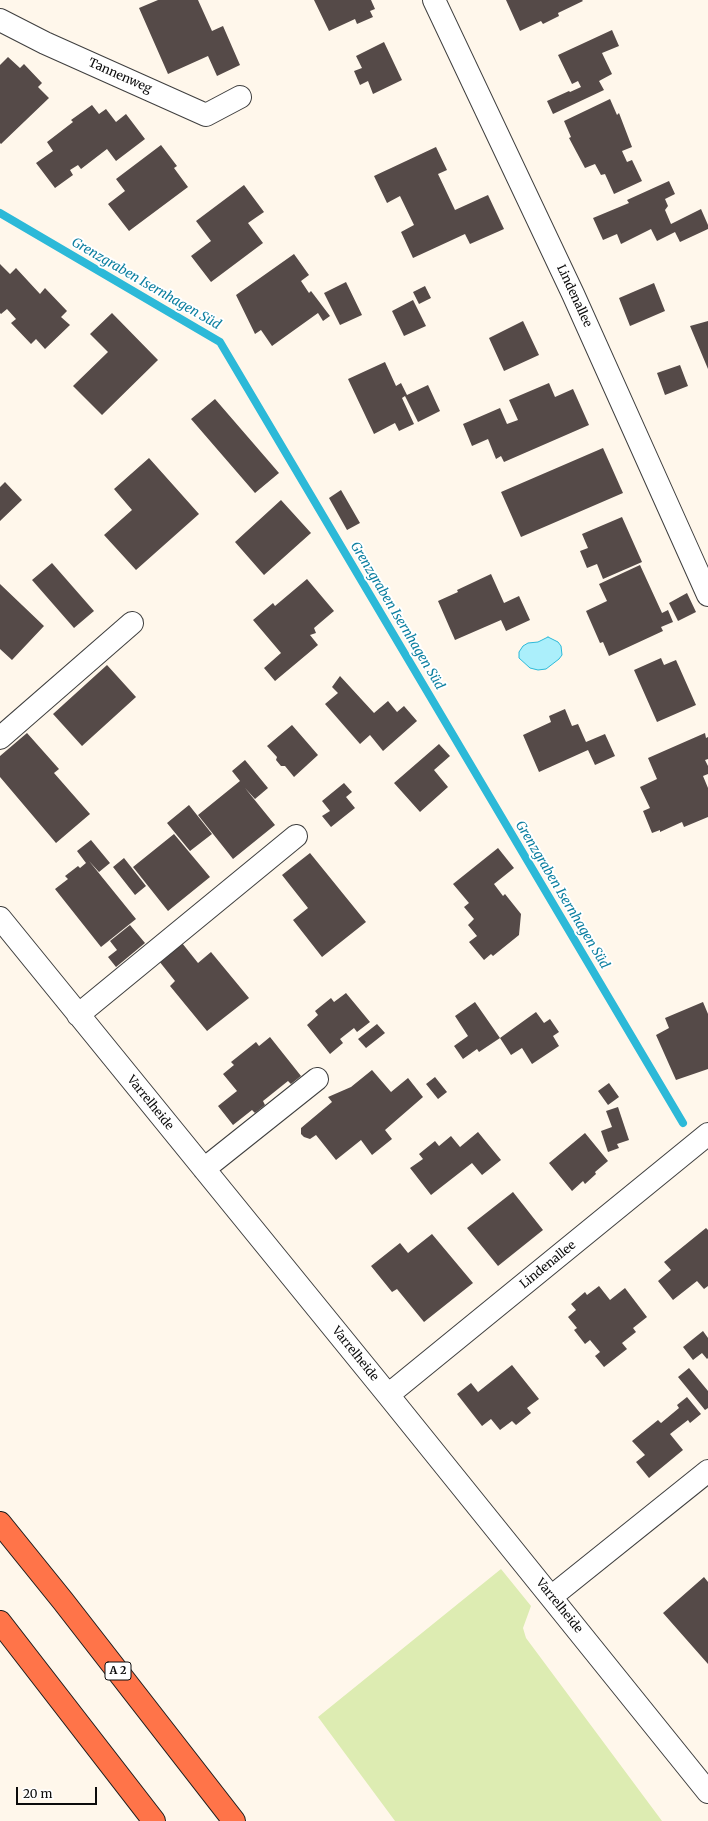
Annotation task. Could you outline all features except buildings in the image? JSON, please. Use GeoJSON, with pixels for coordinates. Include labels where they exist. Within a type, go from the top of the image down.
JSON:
{"type":"FeatureCollection","features":[{"type":"Feature","properties":{"kind":"highway","name":"A 2"},"geometry":{"type":"LineString","coordinates":[[0,1523],[63,1601],[234,1821]]}},
{"type":"Feature","properties":{"kind":"highway"},"geometry":{"type":"LineString","coordinates":[[0,1622],[154,1821]]}},
{"type":"Feature","properties":{"kind":"street","name":"Lindenallee"},"geometry":{"type":"LineString","coordinates":[[434,0],[573,294],[708,595]]}},
{"type":"Feature","properties":{"kind":"street","name":"Tannenweg"},"geometry":{"type":"LineString","coordinates":[[0,20],[45,43],[206,115],[240,97]]}},
{"type":"Feature","properties":{"kind":"street"},"geometry":{"type":"LineString","coordinates":[[0,738],[132,623]]}},
{"type":"Feature","properties":{"kind":"street"},"geometry":{"type":"LineString","coordinates":[[78,1015],[296,836]]}},
{"type":"Feature","properties":{"kind":"street","name":"Varrelheide"},"geometry":{"type":"LineString","coordinates":[[0,918],[388,1395],[708,1792]]}},
{"type":"Feature","properties":{"kind":"street"},"geometry":{"type":"LineString","coordinates":[[204,1169],[317,1079]]}},
{"type":"Feature","properties":{"kind":"street","name":"Lindenallee"},"geometry":{"type":"LineString","coordinates":[[388,1395],[708,1134]]}},
{"type":"Feature","properties":{"kind":"street"},"geometry":{"type":"LineString","coordinates":[[551,1597],[708,1471]]}},
{"type":"Feature","properties":{"kind":"green space"},"geometry":{"type":"Polygon","coordinates":[[[501,1569],[531,1606],[523,1628],[526,1638],[662,1821],[395,1821],[318,1717],[501,1569]]]}},
{"type":"Feature","properties":{"kind":"water"},"geometry":{"type":"Polygon","coordinates":[[[548,637],[558,642],[561,646],[562,655],[546,669],[538,670],[530,668],[519,658],[519,652],[523,646],[528,643],[538,642],[548,637]]]}},
{"type":"Feature","properties":{"kind":"waterway","name":"Grenzgraben Isernhagen Süd"},"geometry":{"type":"LineString","coordinates":[[0,213],[220,342],[683,1123]]}}]}
